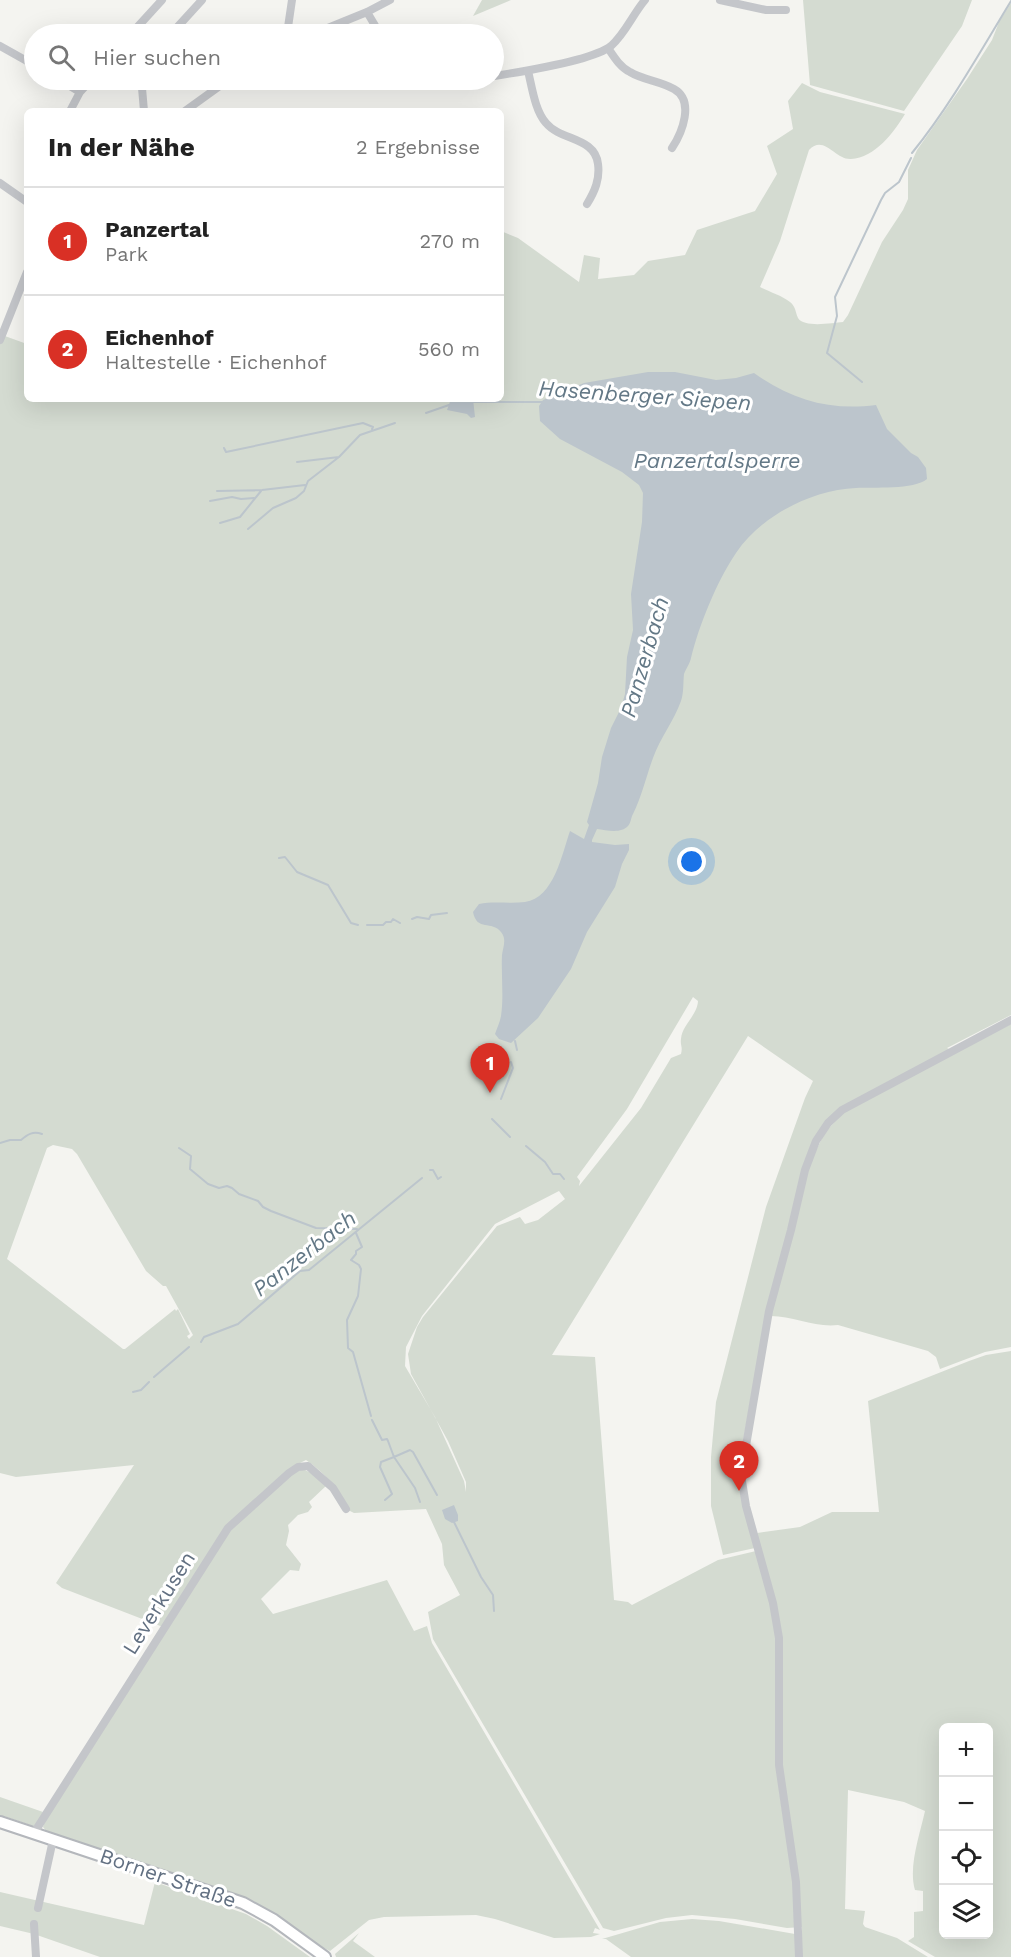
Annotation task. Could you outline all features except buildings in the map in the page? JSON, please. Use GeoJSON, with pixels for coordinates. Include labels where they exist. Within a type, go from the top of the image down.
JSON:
{"type":"FeatureCollection","features":[{"type":"Feature","properties":{"kind":"main road","name":"Borner Straße"},"geometry":{"type":"LineString","coordinates":[[0,1822],[243,1903],[274,1920],[325,1957]]}},
{"type":"Feature","properties":{"kind":"street"},"geometry":{"type":"LineString","coordinates":[[140,24],[162,0]]}},
{"type":"Feature","properties":{"kind":"street"},"geometry":{"type":"LineString","coordinates":[[180,24],[202,0]]}},
{"type":"Feature","properties":{"kind":"street"},"geometry":{"type":"LineString","coordinates":[[288,24],[292,0]]}},
{"type":"Feature","properties":{"kind":"street"},"geometry":{"type":"LineString","coordinates":[[338,24],[390,0]]}},
{"type":"Feature","properties":{"kind":"street"},"geometry":{"type":"LineString","coordinates":[[504,75],[582,58],[608,48],[618,39],[645,0]]}},
{"type":"Feature","properties":{"kind":"street"},"geometry":{"type":"LineString","coordinates":[[720,0],[766,10],[786,10]]}},
{"type":"Feature","properties":{"kind":"street"},"geometry":{"type":"LineString","coordinates":[[368,12],[375,24]]}},
{"type":"Feature","properties":{"kind":"street"},"geometry":{"type":"LineString","coordinates":[[0,46],[24,59]]}},
{"type":"Feature","properties":{"kind":"street"},"geometry":{"type":"LineString","coordinates":[[608,48],[626,70],[672,88],[681,96],[685,108],[684,119],[672,148]]}},
{"type":"Feature","properties":{"kind":"street"},"geometry":{"type":"LineString","coordinates":[[528,71],[540,113],[546,123],[558,132],[586,144],[596,154],[599,168],[596,188],[587,204]]}},
{"type":"Feature","properties":{"kind":"street"},"geometry":{"type":"LineString","coordinates":[[72,108],[80,92],[77,90]]}},
{"type":"Feature","properties":{"kind":"street"},"geometry":{"type":"LineString","coordinates":[[142,90],[144,108]]}},
{"type":"Feature","properties":{"kind":"street"},"geometry":{"type":"LineString","coordinates":[[189,108],[214,90]]}},
{"type":"Feature","properties":{"kind":"street"},"geometry":{"type":"LineString","coordinates":[[0,183],[24,200]]}},
{"type":"Feature","properties":{"kind":"street"},"geometry":{"type":"LineString","coordinates":[[0,340],[24,280]]}},
{"type":"Feature","properties":{"kind":"street"},"geometry":{"type":"LineString","coordinates":[[799,1957],[796,1882],[779,1765],[779,1638],[746,1506],[741,1475],[769,1311],[810,1154],[816,1141],[834,1116],[898,1079],[1011,1020]]}},
{"type":"Feature","properties":{"kind":"street","name":"Leverkusen"},"geometry":{"type":"LineString","coordinates":[[34,1833],[233,1521],[289,1473],[302,1466],[308,1467],[333,1488],[346,1509]]}},
{"type":"Feature","properties":{"kind":"street"},"geometry":{"type":"LineString","coordinates":[[38,1908],[53,1839]]}},
{"type":"Feature","properties":{"kind":"street"},"geometry":{"type":"LineString","coordinates":[[34,1924],[36,1957]]}},
{"type":"Feature","properties":{"kind":"shaded area"},"geometry":{"type":"Polygon","coordinates":[[[482,0],[511,0],[473,16],[482,0]]]}},
{"type":"Feature","properties":{"kind":"shaded area"},"geometry":{"type":"Polygon","coordinates":[[[803,0],[972,0],[962,26],[904,111],[810,85],[803,0]]]}},
{"type":"Feature","properties":{"kind":"shaded area"},"geometry":{"type":"Polygon","coordinates":[[[1011,3],[1011,1015],[947,1048],[955,1052],[1011,1024],[1011,1347],[985,1352],[940,1369],[936,1357],[928,1351],[838,1325],[821,1325],[771,1316],[809,1165],[825,1132],[845,1111],[839,1109],[823,1126],[810,1149],[768,1302],[739,1464],[741,1495],[755,1548],[723,1555],[711,1506],[711,1457],[716,1402],[766,1207],[813,1081],[748,1036],[552,1355],[595,1357],[614,1600],[628,1602],[632,1605],[718,1560],[756,1551],[776,1629],[777,1769],[795,1915],[800,1917],[797,1870],[781,1767],[782,1634],[757,1533],[800,1527],[832,1512],[879,1512],[868,1401],[986,1355],[1011,1351],[1011,1957],[935,1957],[908,1941],[914,1937],[914,1912],[923,1911],[923,1891],[915,1890],[913,1871],[925,1811],[904,1802],[848,1790],[845,1909],[865,1911],[863,1924],[865,1927],[897,1938],[928,1957],[801,1957],[802,1927],[787,1928],[735,1919],[692,1915],[666,1918],[614,1931],[603,1928],[433,1639],[428,1612],[460,1595],[444,1565],[442,1544],[426,1509],[354,1513],[346,1509],[335,1488],[325,1476],[306,1460],[294,1466],[287,1473],[303,1469],[317,1476],[327,1485],[309,1502],[312,1507],[308,1512],[298,1515],[288,1525],[286,1545],[301,1564],[299,1571],[290,1570],[261,1599],[273,1614],[387,1580],[414,1631],[427,1626],[432,1643],[600,1930],[595,1928],[593,1933],[600,1934],[591,1937],[554,1938],[476,1915],[384,1917],[369,1920],[330,1951],[310,1941],[266,1910],[232,1893],[47,1832],[43,1827],[45,1821],[228,1531],[225,1529],[163,1627],[62,1588],[56,1583],[134,1465],[16,1477],[0,1473],[0,340],[2,335],[24,343],[24,402],[504,402],[504,232],[518,238],[579,282],[584,255],[600,258],[598,279],[634,275],[648,261],[685,255],[697,230],[755,211],[777,174],[767,146],[793,129],[788,101],[802,83],[820,92],[905,114],[883,143],[860,158],[845,158],[820,145],[809,150],[780,241],[760,287],[790,302],[801,321],[819,324],[843,322],[882,242],[908,199],[908,170],[917,150],[992,40],[999,22],[1011,3]],[[693,997],[627,1109],[577,1177],[580,1181],[579,1186],[641,1108],[671,1058],[681,1054],[682,1034],[698,1001],[693,997]],[[53,1145],[47,1148],[7,1259],[123,1349],[175,1309],[176,1311],[178,1309],[190,1334],[187,1336],[189,1339],[193,1335],[166,1286],[146,1271],[77,1154],[72,1149],[53,1145]],[[559,1191],[495,1224],[422,1316],[406,1347],[405,1366],[431,1410],[411,1374],[408,1354],[417,1327],[497,1226],[520,1217],[525,1224],[538,1220],[565,1199],[559,1191]],[[436,1420],[464,1481],[466,1492],[466,1482],[436,1420]]]}},
{"type":"Feature","properties":{"kind":"shaded area"},"geometry":{"type":"Polygon","coordinates":[[[0,1797],[43,1812],[36,1825],[4,1816],[0,1817],[0,1797]]]}},
{"type":"Feature","properties":{"kind":"shaded area"},"geometry":{"type":"Polygon","coordinates":[[[157,1878],[234,1904],[270,1923],[315,1957],[245,1911],[156,1880],[157,1878]]]}},
{"type":"Feature","properties":{"kind":"shaded area"},"geometry":{"type":"Polygon","coordinates":[[[155,1882],[246,1914],[310,1957],[100,1957],[34,1934],[0,1926],[0,1892],[144,1925],[155,1882]]]}},
{"type":"Feature","properties":{"kind":"shaded area"},"geometry":{"type":"Polygon","coordinates":[[[692,1919],[719,1921],[795,1934],[796,1957],[631,1957],[606,1939],[602,1939],[660,1922],[692,1919]]]}},
{"type":"Feature","properties":{"kind":"shaded area"},"geometry":{"type":"Polygon","coordinates":[[[359,1933],[353,1941],[375,1957],[336,1957],[335,1954],[359,1933]]]}},
{"type":"Feature","properties":{"kind":"water","name":"Panzertalsperre"},"geometry":{"type":"Polygon","coordinates":[[[648,372],[675,372],[716,380],[754,373],[797,397],[827,405],[876,405],[887,429],[918,457],[926,468],[927,479],[913,485],[839,490],[805,500],[773,517],[746,540],[736,553],[722,577],[704,618],[684,674],[681,701],[656,751],[630,823],[617,831],[597,829],[592,840],[592,842],[615,845],[629,844],[629,850],[615,887],[587,932],[571,969],[538,1018],[511,1043],[499,1039],[495,1034],[502,1008],[504,937],[497,929],[478,922],[473,912],[479,904],[519,903],[535,899],[550,884],[560,863],[570,831],[584,839],[589,825],[587,822],[598,783],[602,757],[625,694],[627,657],[633,630],[631,594],[642,522],[643,493],[639,485],[622,472],[560,439],[540,421],[539,406],[543,400],[584,383],[648,372]]]}},
{"type":"Feature","properties":{"kind":"water"},"geometry":{"type":"Polygon","coordinates":[[[450,402],[473,402],[475,417],[471,418],[467,414],[447,410],[450,402]]]}},
{"type":"Feature","properties":{"kind":"water"},"geometry":{"type":"Polygon","coordinates":[[[454,1505],[458,1521],[452,1523],[445,1519],[442,1510],[454,1505]]]}},
{"type":"Feature","properties":{"kind":"waterway","name":"Panzerbach"},"geometry":{"type":"LineString","coordinates":[[912,153],[952,98],[1011,1]]}},
{"type":"Feature","properties":{"kind":"waterway","name":"Panzerbach"},"geometry":{"type":"LineString","coordinates":[[862,382],[827,353],[837,316],[835,297],[881,200],[885,193],[899,182],[911,158]]}},
{"type":"Feature","properties":{"kind":"waterway","name":"Hasenberger Siepen"},"geometry":{"type":"LineString","coordinates":[[473,402],[542,402]]}},
{"type":"Feature","properties":{"kind":"waterway","name":"Hasenberger Siepen"},"geometry":{"type":"LineString","coordinates":[[426,413],[449,405]]}},
{"type":"Feature","properties":{"kind":"waterway"},"geometry":{"type":"LineString","coordinates":[[224,448],[226,452],[363,423],[373,427],[372,429]]}},
{"type":"Feature","properties":{"kind":"waterway","name":"Hasenberger Siepen"},"geometry":{"type":"LineString","coordinates":[[248,529],[273,508],[296,498],[304,491],[308,481],[339,457],[360,435],[395,423]]}},
{"type":"Feature","properties":{"kind":"waterway"},"geometry":{"type":"LineString","coordinates":[[297,462],[339,457]]}},
{"type":"Feature","properties":{"kind":"waterway"},"geometry":{"type":"LineString","coordinates":[[217,491],[262,490],[305,485]]}},
{"type":"Feature","properties":{"kind":"waterway"},"geometry":{"type":"LineString","coordinates":[[220,523],[240,517],[261,491]]}},
{"type":"Feature","properties":{"kind":"waterway"},"geometry":{"type":"LineString","coordinates":[[210,501],[232,497],[254,498]]}},
{"type":"Feature","properties":{"kind":"waterway"},"geometry":{"type":"LineString","coordinates":[[279,858],[285,857],[297,872],[328,885],[351,923],[358,925]]}},
{"type":"Feature","properties":{"kind":"waterway"},"geometry":{"type":"LineString","coordinates":[[412,919],[417,917],[429,919],[431,915],[447,913]]}},
{"type":"Feature","properties":{"kind":"waterway"},"geometry":{"type":"LineString","coordinates":[[367,925],[383,925],[393,919],[400,923]]}},
{"type":"Feature","properties":{"kind":"waterway","name":"Panzerbach"},"geometry":{"type":"LineString","coordinates":[[515,1041],[517,1050]]}},
{"type":"Feature","properties":{"kind":"waterway","name":"Panzerbach"},"geometry":{"type":"LineString","coordinates":[[501,1099],[513,1068],[511,1062]]}},
{"type":"Feature","properties":{"kind":"waterway"},"geometry":{"type":"LineString","coordinates":[[492,1119],[510,1137]]}},
{"type":"Feature","properties":{"kind":"waterway"},"geometry":{"type":"LineString","coordinates":[[0,1143],[21,1140],[33,1133],[42,1134]]}},
{"type":"Feature","properties":{"kind":"waterway"},"geometry":{"type":"LineString","coordinates":[[526,1146],[545,1162],[553,1174],[560,1174],[564,1179]]}},
{"type":"Feature","properties":{"kind":"waterway"},"geometry":{"type":"LineString","coordinates":[[179,1148],[191,1156],[190,1169],[208,1184],[219,1188],[227,1186],[232,1188],[239,1194],[258,1201],[271,1211],[316,1228],[357,1229]]}},
{"type":"Feature","properties":{"kind":"waterway","name":"Panzerbach"},"geometry":{"type":"LineString","coordinates":[[430,1170],[433,1170],[438,1179],[441,1177]]}},
{"type":"Feature","properties":{"kind":"waterway","name":"Panzerbach"},"geometry":{"type":"LineString","coordinates":[[201,1342],[204,1337],[238,1324],[300,1271],[309,1270],[422,1178]]}},
{"type":"Feature","properties":{"kind":"waterway"},"geometry":{"type":"LineString","coordinates":[[356,1233],[362,1247],[356,1251],[351,1260],[361,1269],[358,1296],[347,1320],[348,1348],[353,1352],[371,1416]]}},
{"type":"Feature","properties":{"kind":"waterway","name":"Panzerbach"},"geometry":{"type":"LineString","coordinates":[[154,1377],[189,1347]]}},
{"type":"Feature","properties":{"kind":"waterway","name":"Panzerbach"},"geometry":{"type":"LineString","coordinates":[[133,1392],[141,1390],[149,1382]]}},
{"type":"Feature","properties":{"kind":"waterway"},"geometry":{"type":"LineString","coordinates":[[372,1420],[382,1440],[387,1439],[394,1457],[410,1450],[413,1452],[437,1495]]}},
{"type":"Feature","properties":{"kind":"waterway"},"geometry":{"type":"LineString","coordinates":[[385,1500],[392,1494],[380,1467],[381,1462],[394,1457],[415,1488],[420,1502]]}},
{"type":"Feature","properties":{"kind":"waterway"},"geometry":{"type":"LineString","coordinates":[[453,1520],[481,1577],[493,1595],[494,1611]]}},
{"type":"Feature","properties":{"kind":"place","name":"Panzertal"},"geometry":{"type":"Point","coordinates":[490,1093]}},
{"type":"Feature","properties":{"kind":"place","name":"Eichenhof"},"geometry":{"type":"Point","coordinates":[739,1491]}}]}
